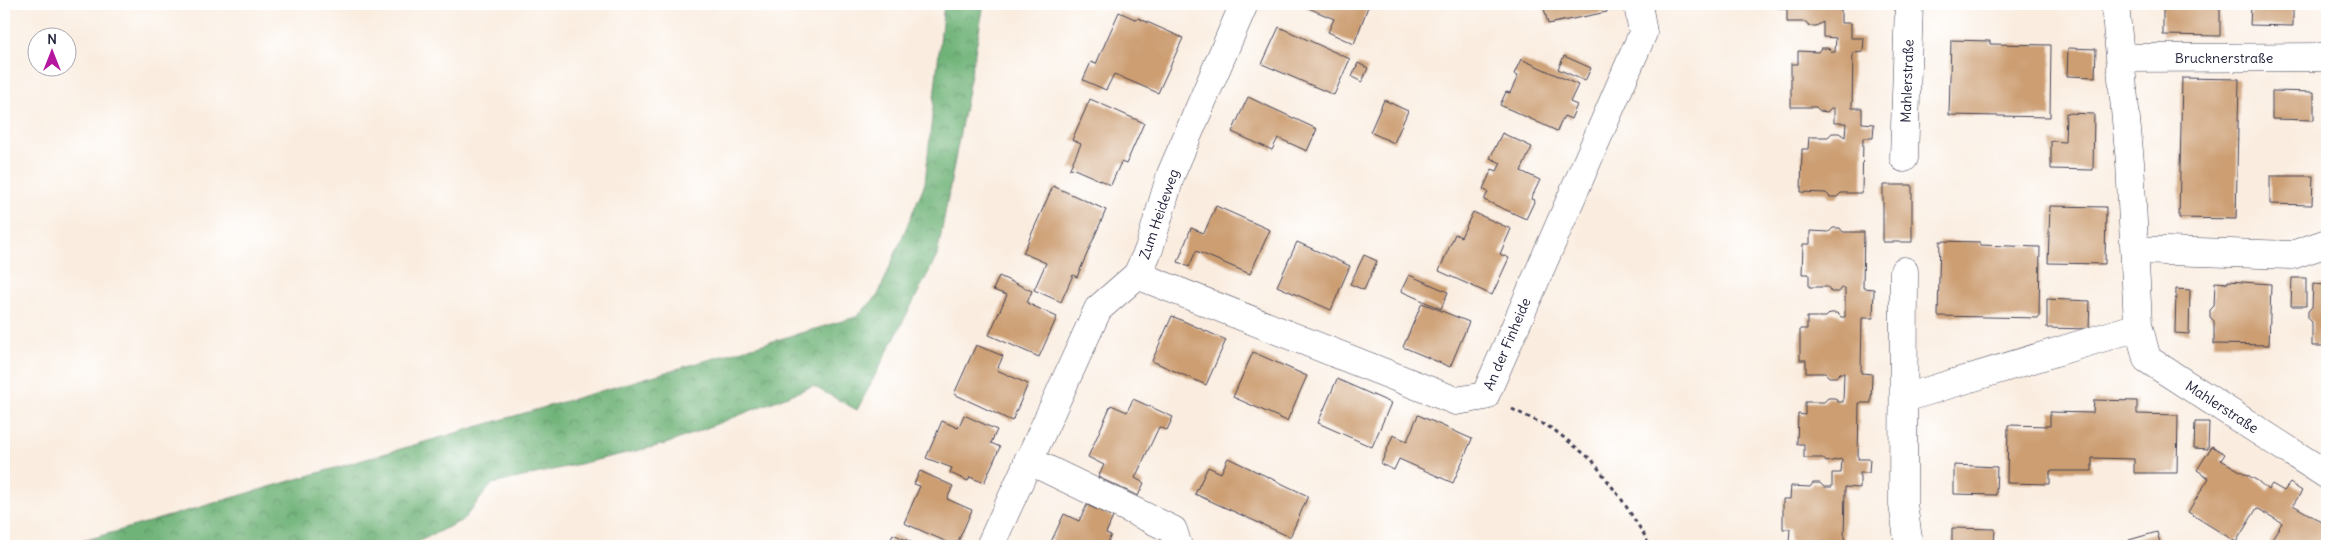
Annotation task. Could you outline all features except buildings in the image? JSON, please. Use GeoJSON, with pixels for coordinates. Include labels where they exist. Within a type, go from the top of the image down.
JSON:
{"type":"FeatureCollection","features":[{"type":"Feature","properties":{"kind":"street","name":"Zum Heideweg"},"geometry":{"type":"LineString","coordinates":[[990,546],[1098,308],[1137,275],[1149,249],[1171,174],[1244,4]]}},
{"type":"Feature","properties":{"kind":"street","name":"An der Finheide"},"geometry":{"type":"LineString","coordinates":[[1137,275],[1456,401],[1485,396],[1643,33],[1638,4]]}},
{"type":"Feature","properties":{"kind":"street","name":"Mahlerstraße"},"geometry":{"type":"LineString","coordinates":[[1904,158],[1910,4]]}},
{"type":"Feature","properties":{"kind":"street","name":"Mahlerstraße"},"geometry":{"type":"LineString","coordinates":[[2115,4],[2130,162],[2138,324],[2146,359],[2327,475]]}},
{"type":"Feature","properties":{"kind":"street","name":"Brucknerstraße"},"geometry":{"type":"LineString","coordinates":[[2120,58],[2327,58]]}},
{"type":"Feature","properties":{"kind":"street"},"geometry":{"type":"LineString","coordinates":[[2135,250],[2292,255],[2327,243]]}},
{"type":"Feature","properties":{"kind":"street"},"geometry":{"type":"LineString","coordinates":[[1904,271],[1905,398],[1903,504],[1909,546]]}},
{"type":"Feature","properties":{"kind":"street"},"geometry":{"type":"LineString","coordinates":[[1905,398],[2047,356],[2131,329],[2138,324]]}},
{"type":"Feature","properties":{"kind":"street"},"geometry":{"type":"LineString","coordinates":[[1028,460],[1173,530],[1178,546]]}},
{"type":"Feature","properties":{"kind":"path"},"geometry":{"type":"LineString","coordinates":[[1485,396],[1553,429],[1592,460],[1622,500],[1645,536],[1649,546]]}},
{"type":"Feature","properties":{"kind":"green space"},"geometry":{"type":"Polygon","coordinates":[[[944,4],[984,4],[937,256],[857,410],[813,386],[666,444],[492,484],[463,520],[409,546],[66,546],[856,317],[878,295],[925,183],[944,4]]]}}]}
